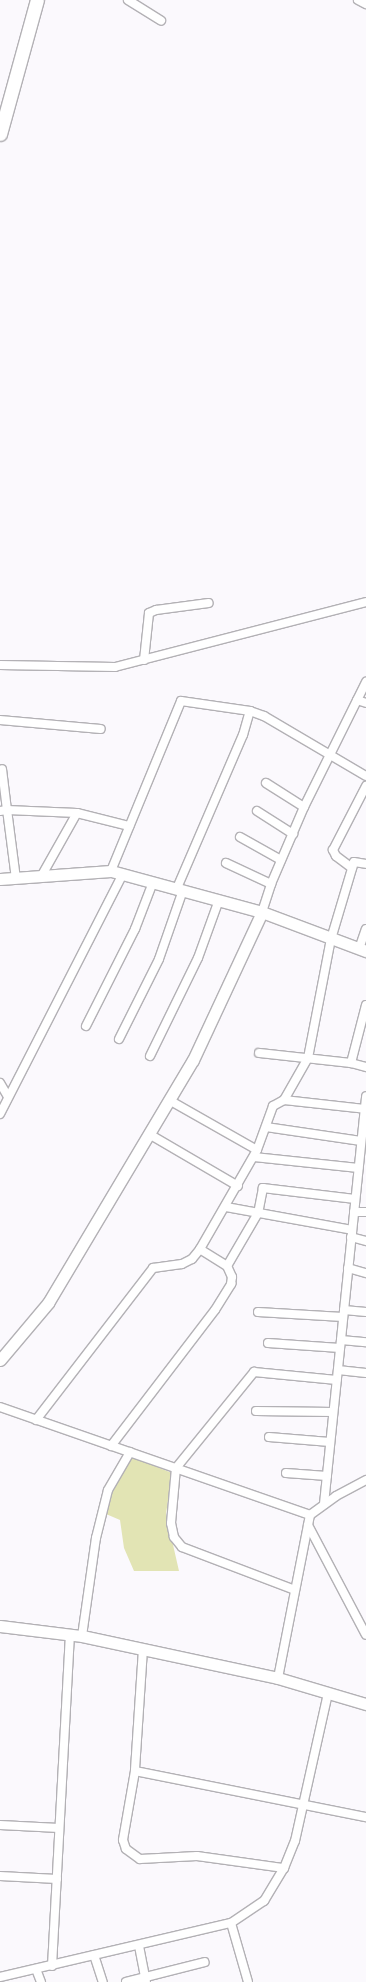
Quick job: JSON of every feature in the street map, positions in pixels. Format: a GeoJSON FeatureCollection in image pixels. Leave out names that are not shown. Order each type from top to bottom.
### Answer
{"type":"FeatureCollection","features":[{"type":"Feature","properties":{"kind":"main road"},"geometry":{"type":"LineString","coordinates":[[0,134],[37,0]]}},
{"type":"Feature","properties":{"kind":"street"},"geometry":{"type":"LineString","coordinates":[[128,0],[161,22]]}},
{"type":"Feature","properties":{"kind":"street"},"geometry":{"type":"LineString","coordinates":[[358,0],[366,4]]}},
{"type":"Feature","properties":{"kind":"street"},"geometry":{"type":"LineString","coordinates":[[0,665],[115,667],[366,602]]}},
{"type":"Feature","properties":{"kind":"street"},"geometry":{"type":"LineString","coordinates":[[144,660],[149,613],[156,610],[209,603]]}},
{"type":"Feature","properties":{"kind":"street"},"geometry":{"type":"LineString","coordinates":[[0,1360],[48,1302],[193,1060],[262,912],[271,884],[304,807],[366,682]]}},
{"type":"Feature","properties":{"kind":"street"},"geometry":{"type":"LineString","coordinates":[[111,871],[181,700],[250,711],[264,716],[329,756],[366,776]]}},
{"type":"Feature","properties":{"kind":"street"},"geometry":{"type":"LineString","coordinates":[[358,700],[366,704]]}},
{"type":"Feature","properties":{"kind":"street"},"geometry":{"type":"LineString","coordinates":[[119,1039],[159,959],[180,889],[243,735],[250,711]]}},
{"type":"Feature","properties":{"kind":"street"},"geometry":{"type":"LineString","coordinates":[[0,720],[101,729]]}},
{"type":"Feature","properties":{"kind":"street"},"geometry":{"type":"LineString","coordinates":[[2,769],[3,811],[16,879]]}},
{"type":"Feature","properties":{"kind":"street"},"geometry":{"type":"LineString","coordinates":[[266,783],[304,807]]}},
{"type":"Feature","properties":{"kind":"street"},"geometry":{"type":"LineString","coordinates":[[352,868],[336,856],[333,850],[366,786]]}},
{"type":"Feature","properties":{"kind":"street"},"geometry":{"type":"LineString","coordinates":[[3,811],[76,813],[129,826]]}},
{"type":"Feature","properties":{"kind":"street"},"geometry":{"type":"LineString","coordinates":[[256,811],[293,834]]}},
{"type":"Feature","properties":{"kind":"street"},"geometry":{"type":"LineString","coordinates":[[42,875],[76,813]]}},
{"type":"Feature","properties":{"kind":"street"},"geometry":{"type":"LineString","coordinates":[[240,837],[281,860]]}},
{"type":"Feature","properties":{"kind":"street"},"geometry":{"type":"LineString","coordinates":[[36,1420],[153,1268],[182,1264],[192,1259],[226,1208],[256,1153],[273,1106],[284,1100],[308,1058],[331,939],[352,868],[354,862],[366,864]]}},
{"type":"Feature","properties":{"kind":"street"},"geometry":{"type":"LineString","coordinates":[[226,864],[271,884]]}},
{"type":"Feature","properties":{"kind":"street"},"geometry":{"type":"LineString","coordinates":[[0,879],[111,871],[262,912],[363,950],[366,929]]}},
{"type":"Feature","properties":{"kind":"street"},"geometry":{"type":"LineString","coordinates":[[0,1114],[123,874]]}},
{"type":"Feature","properties":{"kind":"street"},"geometry":{"type":"LineString","coordinates":[[86,1026],[135,929],[153,882]]}},
{"type":"Feature","properties":{"kind":"street"},"geometry":{"type":"LineString","coordinates":[[150,1056],[198,958],[219,900]]}},
{"type":"Feature","properties":{"kind":"street"},"geometry":{"type":"LineString","coordinates":[[351,1063],[366,1004]]}},
{"type":"Feature","properties":{"kind":"street"},"geometry":{"type":"LineString","coordinates":[[259,1053],[351,1063],[366,1067]]}},
{"type":"Feature","properties":{"kind":"street"},"geometry":{"type":"LineString","coordinates":[[0,1083],[8,1097]]}},
{"type":"Feature","properties":{"kind":"street"},"geometry":{"type":"LineString","coordinates":[[324,1504],[358,1168],[363,1146],[366,1096]]}},
{"type":"Feature","properties":{"kind":"street"},"geometry":{"type":"LineString","coordinates":[[169,1100],[256,1153],[358,1168]]}},
{"type":"Feature","properties":{"kind":"street"},"geometry":{"type":"LineString","coordinates":[[284,1100],[365,1109]]}},
{"type":"Feature","properties":{"kind":"street"},"geometry":{"type":"LineString","coordinates":[[266,1127],[363,1146]]}},
{"type":"Feature","properties":{"kind":"street"},"geometry":{"type":"LineString","coordinates":[[149,1134],[238,1186]]}},
{"type":"Feature","properties":{"kind":"street"},"geometry":{"type":"LineString","coordinates":[[357,1182],[366,1183]]}},
{"type":"Feature","properties":{"kind":"street"},"geometry":{"type":"LineString","coordinates":[[227,1266],[258,1213],[263,1188],[355,1199]]}},
{"type":"Feature","properties":{"kind":"street"},"geometry":{"type":"LineString","coordinates":[[226,1208],[258,1213],[352,1234],[366,1241]]}},
{"type":"Feature","properties":{"kind":"street"},"geometry":{"type":"LineString","coordinates":[[354,1212],[366,1212]]}},
{"type":"Feature","properties":{"kind":"street"},"geometry":{"type":"LineString","coordinates":[[111,1446],[215,1310],[231,1284],[232,1277],[227,1266],[200,1249]]}},
{"type":"Feature","properties":{"kind":"street"},"geometry":{"type":"LineString","coordinates":[[348,1268],[366,1273]]}},
{"type":"Feature","properties":{"kind":"street"},"geometry":{"type":"LineString","coordinates":[[258,1312],[344,1314],[366,1312]]}},
{"type":"Feature","properties":{"kind":"street"},"geometry":{"type":"LineString","coordinates":[[341,1340],[366,1342]]}},
{"type":"Feature","properties":{"kind":"street"},"geometry":{"type":"LineString","coordinates":[[268,1343],[340,1348]]}},
{"type":"Feature","properties":{"kind":"street"},"geometry":{"type":"LineString","coordinates":[[338,1370],[366,1373]]}},
{"type":"Feature","properties":{"kind":"street"},"geometry":{"type":"LineString","coordinates":[[295,1590],[182,1547],[174,1537],[171,1523],[176,1468],[254,1372],[337,1380]]}},
{"type":"Feature","properties":{"kind":"street"},"geometry":{"type":"LineString","coordinates":[[0,1407],[310,1515]]}},
{"type":"Feature","properties":{"kind":"street"},"geometry":{"type":"LineString","coordinates":[[256,1411],[333,1412]]}},
{"type":"Feature","properties":{"kind":"street"},"geometry":{"type":"LineString","coordinates":[[269,1437],[330,1442]]}},
{"type":"Feature","properties":{"kind":"street"},"geometry":{"type":"LineString","coordinates":[[82,1636],[96,1538],[108,1490],[130,1452]]}},
{"type":"Feature","properties":{"kind":"street"},"geometry":{"type":"LineString","coordinates":[[286,1473],[327,1476]]}},
{"type":"Feature","properties":{"kind":"street"},"geometry":{"type":"LineString","coordinates":[[278,1678],[310,1515],[324,1504],[366,1480]]}},
{"type":"Feature","properties":{"kind":"street"},"geometry":{"type":"LineString","coordinates":[[308,1525],[366,1635]]}},
{"type":"Feature","properties":{"kind":"street"},"geometry":{"type":"LineString","coordinates":[[0,1626],[82,1636],[278,1678],[366,1704]]}},
{"type":"Feature","properties":{"kind":"street"},"geometry":{"type":"LineString","coordinates":[[52,1966],[70,1634]]}},
{"type":"Feature","properties":{"kind":"street"},"geometry":{"type":"LineString","coordinates":[[143,1649],[135,1771],[123,1840],[132,1855],[140,1859],[197,1856],[284,1868]]}},
{"type":"Feature","properties":{"kind":"street"},"geometry":{"type":"LineString","coordinates":[[0,1977],[139,1946],[231,1923],[264,1901],[284,1868],[295,1840],[328,1693]]}},
{"type":"Feature","properties":{"kind":"street"},"geometry":{"type":"LineString","coordinates":[[135,1771],[244,1791],[303,1806],[366,1817]]}},
{"type":"Feature","properties":{"kind":"street"},"geometry":{"type":"LineString","coordinates":[[0,1825],[60,1828]]}},
{"type":"Feature","properties":{"kind":"street"},"geometry":{"type":"LineString","coordinates":[[0,1876],[57,1879]]}},
{"type":"Feature","properties":{"kind":"street"},"geometry":{"type":"LineString","coordinates":[[231,1923],[248,1982]]}},
{"type":"Feature","properties":{"kind":"street"},"geometry":{"type":"LineString","coordinates":[[139,1946],[146,1980]]}},
{"type":"Feature","properties":{"kind":"street"},"geometry":{"type":"LineString","coordinates":[[94,1955],[103,1982]]}},
{"type":"Feature","properties":{"kind":"street"},"geometry":{"type":"LineString","coordinates":[[126,1982],[146,1980],[205,1962]]}},
{"type":"Feature","properties":{"kind":"street"},"geometry":{"type":"LineString","coordinates":[[36,1969],[41,1982]]}},
{"type":"Feature","properties":{"kind":"green space"},"geometry":{"type":"Polygon","coordinates":[[[132,1457],[172,1473],[166,1514],[179,1571],[134,1571],[124,1548],[120,1520],[106,1514],[112,1492],[132,1457]]]}}]}
